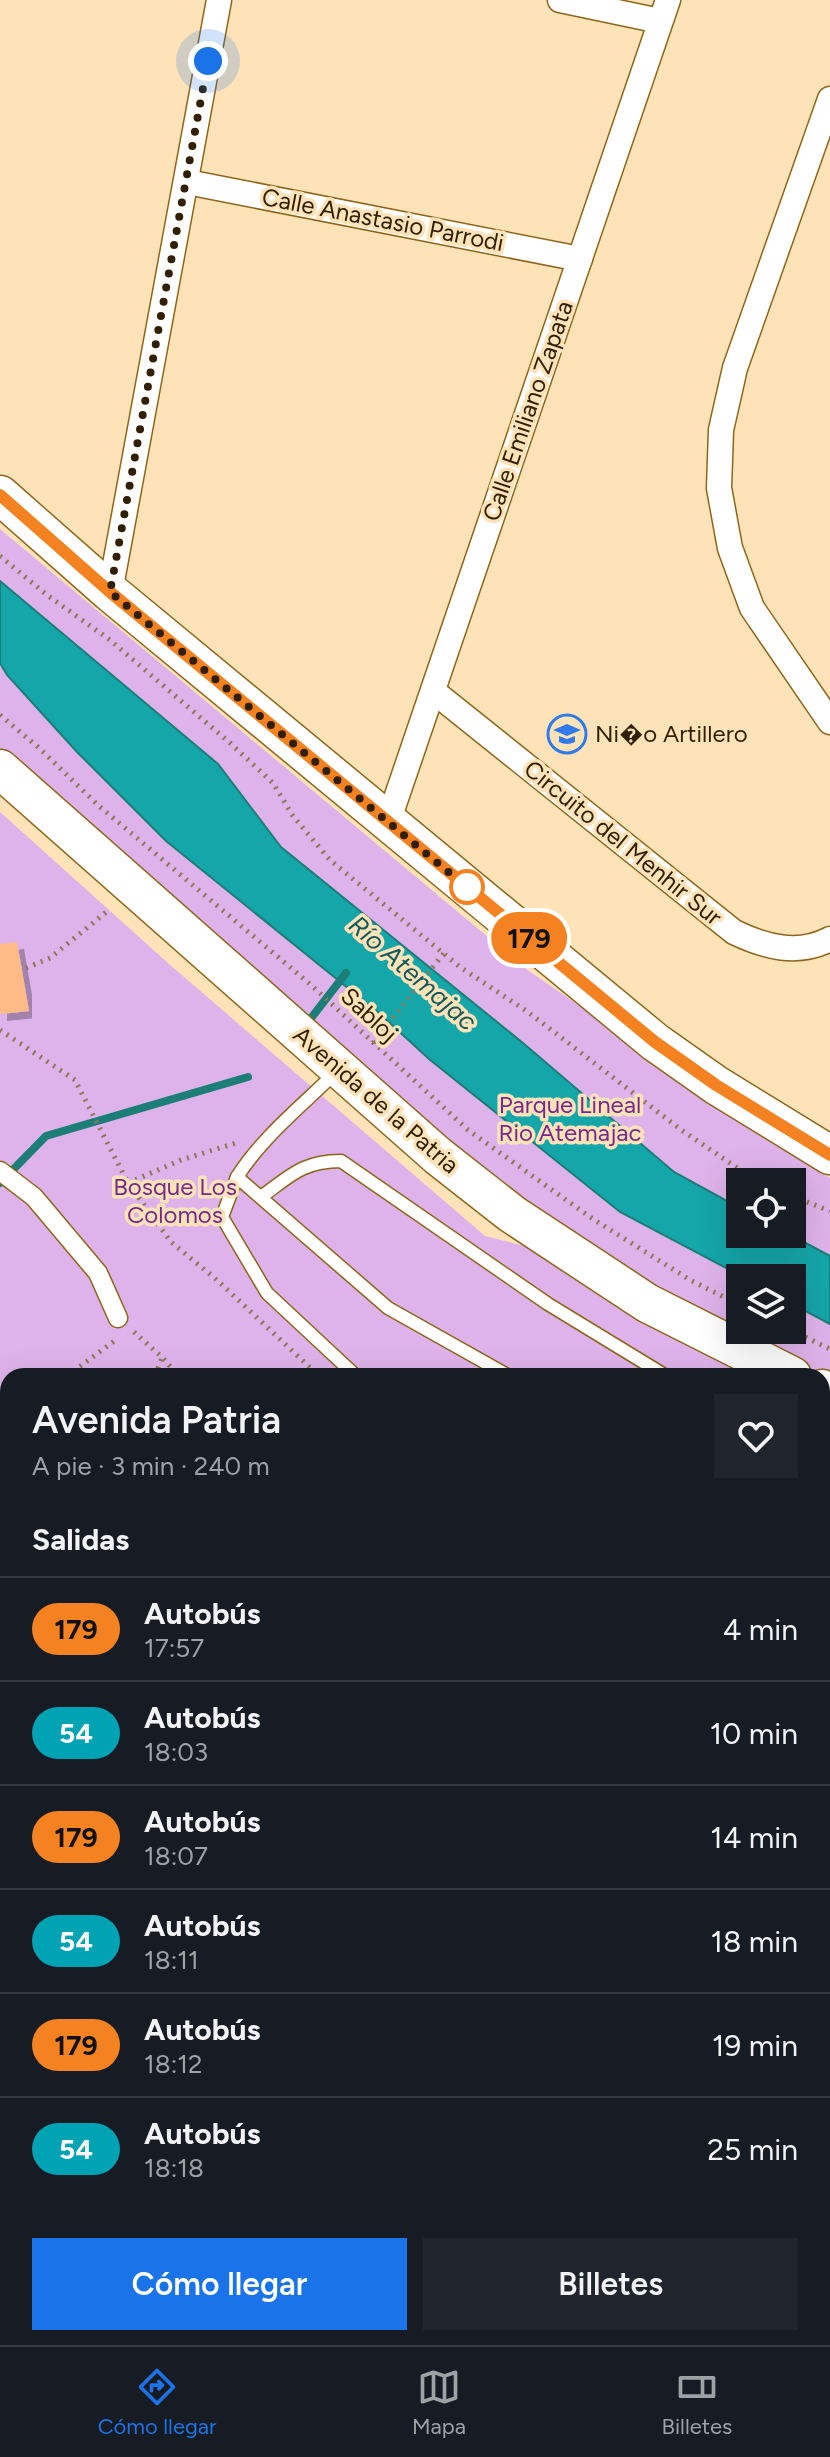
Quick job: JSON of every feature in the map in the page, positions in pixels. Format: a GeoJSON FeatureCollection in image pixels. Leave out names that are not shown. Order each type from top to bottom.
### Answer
{"type":"FeatureCollection","features":[{"type":"Feature","properties":{"kind":"main road"},"geometry":{"type":"LineString","coordinates":[[0,495],[110,592],[655,1042],[716,1085],[830,1155]]}},
{"type":"Feature","properties":{"kind":"main road","name":"Avenida de la Patria"},"geometry":{"type":"LineString","coordinates":[[0,769],[438,1156],[512,1214],[647,1303],[776,1368]]}},
{"type":"Feature","properties":{"kind":"street"},"geometry":{"type":"LineString","coordinates":[[110,592],[219,0]]}},
{"type":"Feature","properties":{"kind":"street"},"geometry":{"type":"LineString","coordinates":[[560,0],[664,11]]}},
{"type":"Feature","properties":{"kind":"street","name":"Calle Emiliano Zapata"},"geometry":{"type":"LineString","coordinates":[[388,822],[664,11]]}},
{"type":"Feature","properties":{"kind":"street"},"geometry":{"type":"LineString","coordinates":[[830,99],[735,368],[721,430],[719,488],[730,548],[752,608],[830,722]]}},
{"type":"Feature","properties":{"kind":"street","name":"Calle Anastasio Parrodi"},"geometry":{"type":"LineString","coordinates":[[187,182],[580,259]]}},
{"type":"Feature","properties":{"kind":"street","name":"Circuito del Menhir Sur"},"geometry":{"type":"LineString","coordinates":[[433,691],[734,932],[757,943],[780,948],[800,949],[830,939]]}},
{"type":"Feature","properties":{"kind":"street"},"geometry":{"type":"LineString","coordinates":[[0,1171],[34,1197],[98,1273],[125,1323]]}},
{"type":"Feature","properties":{"kind":"lane"},"geometry":{"type":"LineString","coordinates":[[339,1069],[245,1164],[222,1217],[267,1293],[347,1368]]}},
{"type":"Feature","properties":{"kind":"lane"},"geometry":{"type":"LineString","coordinates":[[261,1197],[292,1174],[318,1161],[341,1161],[548,1304],[653,1368]]}},
{"type":"Feature","properties":{"kind":"lane"},"geometry":{"type":"LineString","coordinates":[[237,1177],[388,1308],[495,1368]]}},
{"type":"Feature","properties":{"kind":"path"},"geometry":{"type":"LineString","coordinates":[[0,556],[47,595],[110,640],[230,743],[273,783],[293,816],[330,860],[460,967],[528,1012],[680,1129],[737,1168]]}},
{"type":"Feature","properties":{"kind":"path","name":"Sabloj"},"geometry":{"type":"LineString","coordinates":[[0,715],[99,806],[310,984],[481,1139],[590,1217],[690,1280],[726,1298]]}},
{"type":"Feature","properties":{"kind":"path"},"geometry":{"type":"LineString","coordinates":[[26,968],[50,958],[99,919],[133,886]]}},
{"type":"Feature","properties":{"kind":"path"},"geometry":{"type":"LineString","coordinates":[[373,1043],[444,953]]}},
{"type":"Feature","properties":{"kind":"path"},"geometry":{"type":"LineString","coordinates":[[0,1030],[75,1080],[128,1183],[171,1242],[217,1280],[310,1368]]}},
{"type":"Feature","properties":{"kind":"path"},"geometry":{"type":"LineString","coordinates":[[128,1183],[181,1160],[276,1130]]}},
{"type":"Feature","properties":{"kind":"path"},"geometry":{"type":"LineString","coordinates":[[806,1202],[830,1211]]}},
{"type":"Feature","properties":{"kind":"path"},"geometry":{"type":"LineString","coordinates":[[76,1368],[125,1323],[171,1368]]}},
{"type":"Feature","properties":{"kind":"path"},"geometry":{"type":"LineString","coordinates":[[806,1337],[830,1349]]}},
{"type":"Feature","properties":{"kind":"path"},"geometry":{"type":"LineString","coordinates":[[159,1368],[163,1358]]}},
{"type":"Feature","properties":{"kind":"green space","name":"Parque Lineal Rio Atemajac"},"geometry":{"type":"Polygon","coordinates":[[[0,529],[526,969],[830,1178],[830,1368],[807,1368],[758,1344],[806,1344],[806,1264],[726,1264],[726,1329],[663,1298],[507,1195],[0,754],[0,529]]]}},
{"type":"Feature","properties":{"kind":"green space","name":"Bosque Los Colomos"},"geometry":{"type":"Polygon","coordinates":[[[0,812],[169,964],[485,1236],[529,1247],[640,1316],[733,1368],[0,1368],[0,812]]]}},
{"type":"Feature","properties":{"kind":"water","name":"Río Atemajac"},"geometry":{"type":"Polygon","coordinates":[[[0,581],[218,764],[281,847],[523,1043],[674,1172],[726,1200],[726,1248],[806,1248],[806,1243],[830,1256],[830,1324],[806,1311],[806,1264],[726,1264],[726,1268],[620,1212],[166,841],[77,752],[7,675],[0,663],[0,581]]]}},
{"type":"Feature","properties":{"kind":"building"},"geometry":{"type":"Polygon","coordinates":[[[17,942],[29,1011],[0,1014],[0,944],[17,942]]]}},
{"type":"Feature","properties":{"kind":"waterway"},"geometry":{"type":"LineString","coordinates":[[312,1017],[346,973]]}},
{"type":"Feature","properties":{"kind":"waterway"},"geometry":{"type":"LineString","coordinates":[[0,1183],[46,1136],[248,1077]]}},
{"type":"Feature","properties":{"kind":"bus line","name":"179"},"geometry":{"type":"LineString","coordinates":[[0,495],[110,592],[655,1042],[716,1085],[830,1155]]}},
{"type":"Feature","properties":{"kind":"place","name":"Ni�o Artillero"},"geometry":{"type":"Point","coordinates":[567,734]}},
{"type":"Feature","properties":{"kind":"route"},"geometry":{"type":"LineString","coordinates":[[208,61],[110,592],[469,889],[467,887]]}}]}
